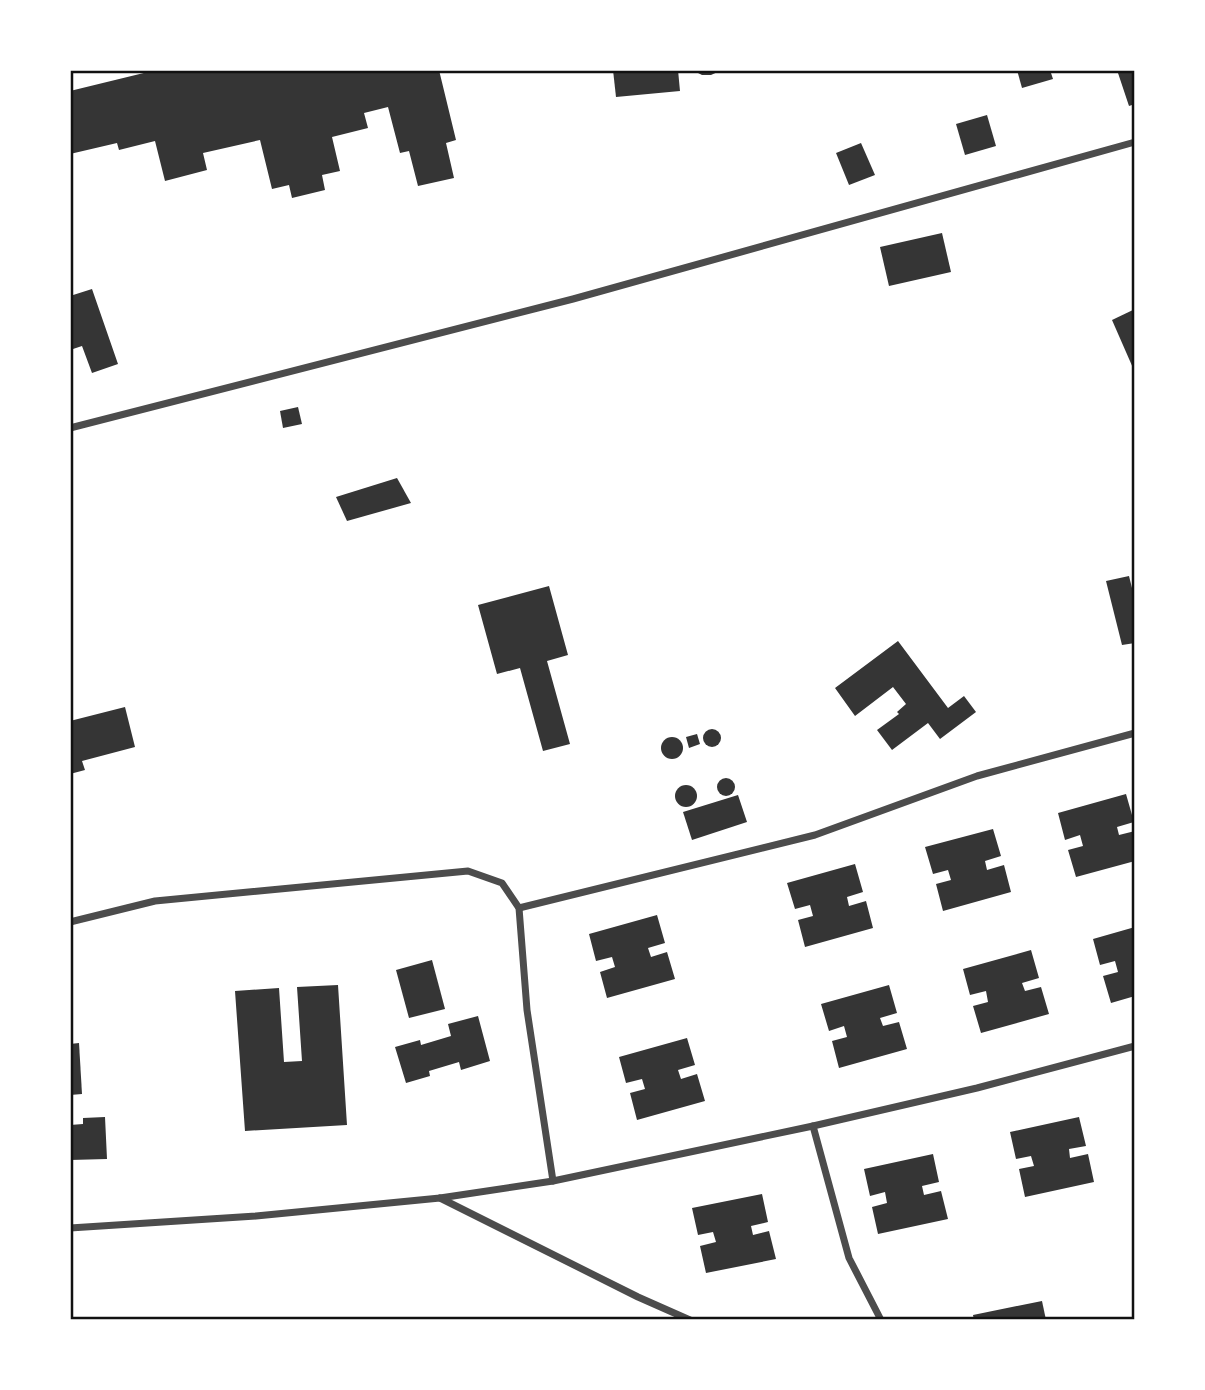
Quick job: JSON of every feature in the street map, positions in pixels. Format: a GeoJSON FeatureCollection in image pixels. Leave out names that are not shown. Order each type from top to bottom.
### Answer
{"type":"FeatureCollection","features":[{"type":"Feature","properties":{"kind":"street"},"geometry":{"type":"LineString","coordinates":[[70,428],[573,299],[1135,142]]}},
{"type":"Feature","properties":{"kind":"street"},"geometry":{"type":"LineString","coordinates":[[519,908],[815,835],[977,776],[1135,733]]}},
{"type":"Feature","properties":{"kind":"street"},"geometry":{"type":"LineString","coordinates":[[70,922],[155,901],[468,871],[502,883],[519,908],[527,1010],[554,1181]]}},
{"type":"Feature","properties":{"kind":"street"},"geometry":{"type":"LineString","coordinates":[[70,1228],[256,1216],[440,1198],[554,1181],[977,1088],[1135,1046]]}},
{"type":"Feature","properties":{"kind":"street"},"geometry":{"type":"LineString","coordinates":[[813,1126],[849,1258],[881,1320]]}},
{"type":"Feature","properties":{"kind":"street"},"geometry":{"type":"LineString","coordinates":[[440,1198],[638,1297],[690,1320]]}},
{"type":"Feature","properties":{"kind":"building"},"geometry":{"type":"Polygon","coordinates":[[[156,70],[439,70],[456,140],[446,143],[454,178],[418,186],[409,151],[400,153],[388,107],[364,113],[368,128],[332,137],[340,171],[322,175],[325,190],[292,198],[289,185],[272,189],[260,140],[203,153],[207,170],[165,181],[155,141],[119,150],[117,143],[70,154],[70,91],[156,70]]]}},
{"type":"Feature","properties":{"kind":"building"},"geometry":{"type":"Polygon","coordinates":[[[613,70],[678,70],[680,91],[616,97],[613,70]]]}},
{"type":"Feature","properties":{"kind":"building"},"geometry":{"type":"Polygon","coordinates":[[[692,70],[722,70],[711,75],[702,75],[692,70]]]}},
{"type":"Feature","properties":{"kind":"building"},"geometry":{"type":"Polygon","coordinates":[[[1017,70],[1050,70],[1053,79],[1022,88],[1017,70]]]}},
{"type":"Feature","properties":{"kind":"building"},"geometry":{"type":"Polygon","coordinates":[[[1117,70],[1135,70],[1135,104],[1129,106],[1117,70]]]}},
{"type":"Feature","properties":{"kind":"building"},"geometry":{"type":"Polygon","coordinates":[[[987,115],[996,146],[965,155],[956,124],[987,115]]]}},
{"type":"Feature","properties":{"kind":"building"},"geometry":{"type":"Polygon","coordinates":[[[861,143],[875,175],[849,185],[836,153],[861,143]]]}},
{"type":"Feature","properties":{"kind":"building"},"geometry":{"type":"Polygon","coordinates":[[[942,233],[951,272],[889,286],[880,247],[942,233]]]}},
{"type":"Feature","properties":{"kind":"building"},"geometry":{"type":"Polygon","coordinates":[[[92,289],[118,364],[92,373],[82,346],[70,350],[70,296],[92,289]]]}},
{"type":"Feature","properties":{"kind":"building"},"geometry":{"type":"Polygon","coordinates":[[[1135,309],[1135,367],[1133,368],[1112,320],[1135,309]]]}},
{"type":"Feature","properties":{"kind":"building"},"geometry":{"type":"Polygon","coordinates":[[[298,407],[302,424],[283,428],[280,411],[298,407]]]}},
{"type":"Feature","properties":{"kind":"building"},"geometry":{"type":"Polygon","coordinates":[[[397,478],[411,503],[347,521],[336,497],[397,478]]]}},
{"type":"Feature","properties":{"kind":"building"},"geometry":{"type":"Polygon","coordinates":[[[1129,576],[1135,600],[1135,643],[1122,645],[1106,581],[1129,576]]]}},
{"type":"Feature","properties":{"kind":"building"},"geometry":{"type":"Polygon","coordinates":[[[549,586],[568,655],[547,661],[570,744],[543,751],[520,668],[497,674],[478,605],[549,586]]]}},
{"type":"Feature","properties":{"kind":"building"},"geometry":{"type":"Polygon","coordinates":[[[898,641],[948,708],[964,696],[976,712],[940,739],[928,723],[892,750],[877,730],[899,714],[897,712],[906,704],[893,687],[855,716],[835,688],[898,641]]]}},
{"type":"Feature","properties":{"kind":"building"},"geometry":{"type":"Polygon","coordinates":[[[125,707],[135,747],[82,761],[85,770],[70,774],[70,721],[125,707]]]}},
{"type":"Feature","properties":{"kind":"building"},"geometry":{"type":"Polygon","coordinates":[[[712,729],[718,732],[721,738],[718,744],[712,747],[706,744],[703,738],[706,732],[712,729]]]}},
{"type":"Feature","properties":{"kind":"building"},"geometry":{"type":"Polygon","coordinates":[[[697,734],[700,744],[689,748],[686,737],[697,734]]]}},
{"type":"Feature","properties":{"kind":"building"},"geometry":{"type":"Polygon","coordinates":[[[672,737],[680,740],[683,748],[680,756],[672,759],[664,756],[661,748],[664,740],[672,737]]]}},
{"type":"Feature","properties":{"kind":"building"},"geometry":{"type":"Polygon","coordinates":[[[726,778],[732,781],[735,787],[732,793],[726,796],[720,793],[717,787],[720,781],[726,778]]]}},
{"type":"Feature","properties":{"kind":"building"},"geometry":{"type":"Polygon","coordinates":[[[686,785],[694,788],[697,796],[694,804],[686,807],[678,804],[675,796],[678,788],[686,785]]]}},
{"type":"Feature","properties":{"kind":"building"},"geometry":{"type":"Polygon","coordinates":[[[1126,794],[1134,822],[1117,827],[1119,835],[1135,831],[1135,861],[1076,877],[1068,850],[1083,846],[1080,835],[1065,840],[1058,813],[1126,794]]]}},
{"type":"Feature","properties":{"kind":"building"},"geometry":{"type":"Polygon","coordinates":[[[738,795],[747,822],[692,840],[683,812],[738,795]]]}},
{"type":"Feature","properties":{"kind":"building"},"geometry":{"type":"Polygon","coordinates":[[[993,829],[1001,856],[985,861],[987,870],[1004,865],[1011,892],[943,911],[936,884],[951,880],[948,870],[933,874],[925,847],[993,829]]]}},
{"type":"Feature","properties":{"kind":"building"},"geometry":{"type":"Polygon","coordinates":[[[855,864],[863,892],[847,897],[849,906],[866,901],[873,928],[805,947],[798,920],[813,916],[810,905],[795,909],[787,883],[855,864]]]}},
{"type":"Feature","properties":{"kind":"building"},"geometry":{"type":"Polygon","coordinates":[[[657,915],[665,943],[648,948],[651,957],[667,952],[675,979],[607,998],[600,972],[615,967],[612,957],[596,961],[589,934],[657,915]]]}},
{"type":"Feature","properties":{"kind":"building"},"geometry":{"type":"Polygon","coordinates":[[[1135,927],[1135,996],[1111,1003],[1103,976],[1118,972],[1115,961],[1100,965],[1093,939],[1135,927]]]}},
{"type":"Feature","properties":{"kind":"building"},"geometry":{"type":"Polygon","coordinates":[[[1031,950],[1039,978],[1022,983],[1025,991],[1041,987],[1049,1014],[981,1033],[973,1006],[988,1002],[986,991],[970,995],[963,969],[1031,950]]]}},
{"type":"Feature","properties":{"kind":"building"},"geometry":{"type":"Polygon","coordinates":[[[432,960],[445,1009],[409,1018],[396,970],[432,960]]]}},
{"type":"Feature","properties":{"kind":"building"},"geometry":{"type":"Polygon","coordinates":[[[338,985],[347,1125],[245,1131],[235,991],[279,988],[284,1062],[302,1061],[297,987],[338,985]]]}},
{"type":"Feature","properties":{"kind":"building"},"geometry":{"type":"Polygon","coordinates":[[[889,985],[897,1013],[880,1018],[883,1026],[899,1022],[907,1049],[839,1068],[832,1041],[847,1037],[844,1026],[829,1031],[821,1004],[889,985]]]}},
{"type":"Feature","properties":{"kind":"building"},"geometry":{"type":"Polygon","coordinates":[[[478,1016],[490,1061],[461,1070],[459,1062],[429,1071],[430,1076],[406,1083],[395,1047],[420,1040],[421,1045],[451,1036],[448,1024],[478,1016]]]}},
{"type":"Feature","properties":{"kind":"building"},"geometry":{"type":"Polygon","coordinates":[[[687,1038],[695,1065],[678,1070],[681,1079],[697,1074],[705,1101],[637,1120],[630,1093],[645,1089],[642,1079],[626,1083],[619,1057],[687,1038]]]}},
{"type":"Feature","properties":{"kind":"building"},"geometry":{"type":"Polygon","coordinates":[[[79,1043],[82,1094],[70,1095],[70,1044],[79,1043]]]}},
{"type":"Feature","properties":{"kind":"building"},"geometry":{"type":"Polygon","coordinates":[[[105,1117],[107,1159],[70,1160],[70,1125],[83,1124],[83,1118],[105,1117]]]}},
{"type":"Feature","properties":{"kind":"building"},"geometry":{"type":"Polygon","coordinates":[[[1079,1117],[1086,1146],[1069,1149],[1070,1158],[1088,1154],[1094,1182],[1025,1197],[1019,1169],[1034,1166],[1031,1156],[1016,1159],[1010,1132],[1079,1117]]]}},
{"type":"Feature","properties":{"kind":"building"},"geometry":{"type":"Polygon","coordinates":[[[933,1154],[939,1182],[922,1186],[924,1195],[941,1191],[948,1219],[878,1234],[872,1207],[887,1203],[885,1192],[870,1196],[864,1169],[933,1154]]]}},
{"type":"Feature","properties":{"kind":"building"},"geometry":{"type":"Polygon","coordinates":[[[762,1194],[768,1222],[751,1226],[753,1235],[769,1231],[776,1259],[706,1273],[700,1246],[716,1242],[713,1232],[698,1235],[692,1208],[762,1194]]]}},
{"type":"Feature","properties":{"kind":"building"},"geometry":{"type":"Polygon","coordinates":[[[1042,1301],[1046,1320],[974,1320],[973,1315],[1042,1301]]]}}]}
